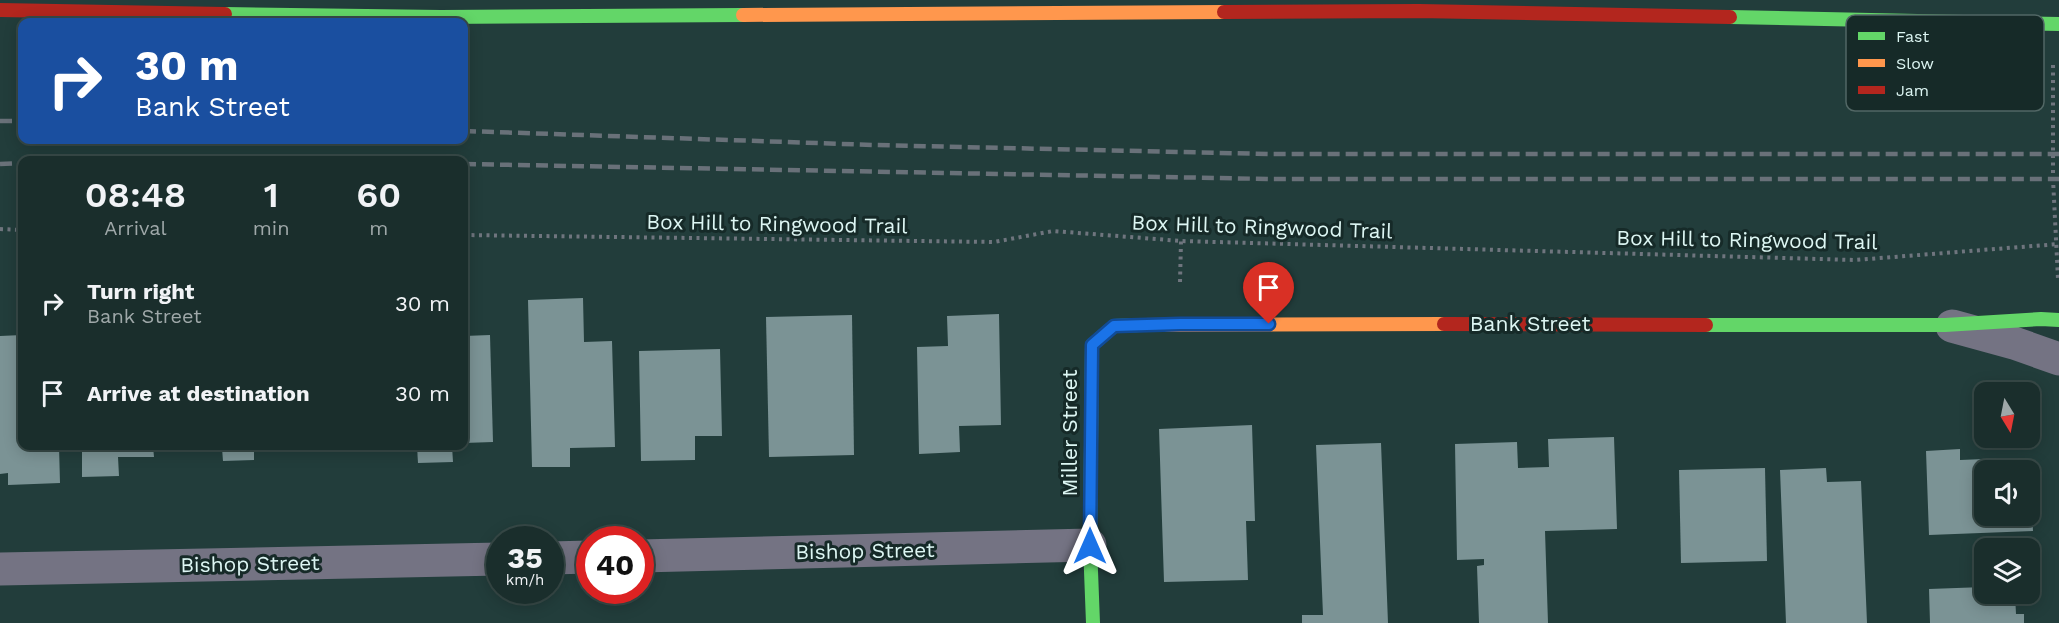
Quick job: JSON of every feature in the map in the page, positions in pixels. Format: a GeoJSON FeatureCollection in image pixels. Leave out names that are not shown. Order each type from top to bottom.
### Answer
{"type":"FeatureCollection","features":[{"type":"Feature","properties":{"kind":"street"},"geometry":{"type":"LineString","coordinates":[[0,10],[1420,5],[1846,18]]}},
{"type":"Feature","properties":{"kind":"street","name":"Bank Street"},"geometry":{"type":"LineString","coordinates":[[1114,326],[1180,324],[1945,325],[2059,320]]}},
{"type":"Feature","properties":{"kind":"street","name":"Bank Street"},"geometry":{"type":"LineString","coordinates":[[1945,325],[2014,343],[2059,359]]}},
{"type":"Feature","properties":{"kind":"street","name":"Miller Street"},"geometry":{"type":"LineString","coordinates":[[1093,623],[1090,546],[1092,345],[1114,326]]}},
{"type":"Feature","properties":{"kind":"street","name":"Bishop Street"},"geometry":{"type":"LineString","coordinates":[[654,556],[1090,546]]}},
{"type":"Feature","properties":{"kind":"street","name":"Bishop Street"},"geometry":{"type":"LineString","coordinates":[[0,569],[486,559]]}},
{"type":"Feature","properties":{"kind":"path"},"geometry":{"type":"LineString","coordinates":[[2056,24],[2053,179],[2058,244]]}},
{"type":"Feature","properties":{"kind":"path"},"geometry":{"type":"LineString","coordinates":[[0,229],[18,230]]}},
{"type":"Feature","properties":{"kind":"path","name":"Box Hill to Ringwood Trail"},"geometry":{"type":"LineString","coordinates":[[468,235],[994,242],[1053,231],[1181,241],[1855,260],[2058,244]]}},
{"type":"Feature","properties":{"kind":"building"},"geometry":{"type":"Polygon","coordinates":[[[583,298],[584,342],[612,341],[615,447],[570,448],[570,467],[532,467],[528,300],[583,298]]]}},
{"type":"Feature","properties":{"kind":"building"},"geometry":{"type":"Polygon","coordinates":[[[999,314],[1001,425],[959,426],[960,452],[919,454],[917,347],[948,346],[947,316],[999,314]]]}},
{"type":"Feature","properties":{"kind":"building"},"geometry":{"type":"Polygon","coordinates":[[[852,315],[854,455],[769,457],[766,317],[852,315]]]}},
{"type":"Feature","properties":{"kind":"building"},"geometry":{"type":"Polygon","coordinates":[[[18,335],[18,450],[59,450],[60,483],[8,485],[8,473],[0,474],[0,336],[18,335]]]}},
{"type":"Feature","properties":{"kind":"building"},"geometry":{"type":"Polygon","coordinates":[[[490,335],[493,442],[468,443],[468,336],[490,335]]]}},
{"type":"Feature","properties":{"kind":"building"},"geometry":{"type":"Polygon","coordinates":[[[720,349],[722,436],[695,436],[695,460],[641,461],[639,351],[720,349]]]}},
{"type":"Feature","properties":{"kind":"building"},"geometry":{"type":"Polygon","coordinates":[[[1252,425],[1255,521],[1246,521],[1248,580],[1164,582],[1159,429],[1252,425]]]}},
{"type":"Feature","properties":{"kind":"building"},"geometry":{"type":"Polygon","coordinates":[[[1614,437],[1617,529],[1545,531],[1548,623],[1479,623],[1477,566],[1484,565],[1484,559],[1457,560],[1455,444],[1517,442],[1518,468],[1549,467],[1548,439],[1614,437]]]}},
{"type":"Feature","properties":{"kind":"building"},"geometry":{"type":"Polygon","coordinates":[[[1381,443],[1388,623],[1302,623],[1302,615],[1323,615],[1316,445],[1381,443]]]}},
{"type":"Feature","properties":{"kind":"building"},"geometry":{"type":"Polygon","coordinates":[[[1960,449],[1960,460],[2009,458],[2009,460],[1974,460],[1974,526],[2033,526],[2033,531],[1929,535],[1926,451],[1960,449]]]}},
{"type":"Feature","properties":{"kind":"building"},"geometry":{"type":"Polygon","coordinates":[[[82,450],[153,450],[154,457],[118,457],[119,476],[82,477],[82,450]]]}},
{"type":"Feature","properties":{"kind":"building"},"geometry":{"type":"Polygon","coordinates":[[[222,450],[254,450],[254,460],[223,461],[222,450]]]}},
{"type":"Feature","properties":{"kind":"building"},"geometry":{"type":"Polygon","coordinates":[[[417,450],[452,450],[453,462],[418,463],[417,450]]]}},
{"type":"Feature","properties":{"kind":"building"},"geometry":{"type":"Polygon","coordinates":[[[1765,468],[1767,561],[1681,563],[1679,470],[1765,468]]]}},
{"type":"Feature","properties":{"kind":"building"},"geometry":{"type":"Polygon","coordinates":[[[1826,468],[1827,482],[1861,481],[1867,623],[1786,623],[1780,470],[1826,468]]]}},
{"type":"Feature","properties":{"kind":"building"},"geometry":{"type":"Polygon","coordinates":[[[1974,587],[1974,604],[2016,604],[2016,614],[2024,614],[2024,623],[1930,623],[1929,589],[1974,587]]]}},
{"type":"Feature","properties":{"kind":"railway"},"geometry":{"type":"LineString","coordinates":[[0,121],[18,121]]}},
{"type":"Feature","properties":{"kind":"railway"},"geometry":{"type":"LineString","coordinates":[[468,131],[874,145],[1269,154],[2059,154]]}},
{"type":"Feature","properties":{"kind":"railway"},"geometry":{"type":"LineString","coordinates":[[0,164],[18,163]]}},
{"type":"Feature","properties":{"kind":"railway"},"geometry":{"type":"LineString","coordinates":[[468,164],[1270,179],[2059,179]]}},
{"type":"Feature","properties":{"kind":"traffic: fast"},"geometry":{"type":"LineString","coordinates":[[225,14],[441,17],[743,15]]}},
{"type":"Feature","properties":{"kind":"traffic: fast"},"geometry":{"type":"LineString","coordinates":[[1730,17],[1846,19]]}},
{"type":"Feature","properties":{"kind":"traffic: fast"},"geometry":{"type":"LineString","coordinates":[[2044,24],[2059,24]]}},
{"type":"Feature","properties":{"kind":"traffic: fast"},"geometry":{"type":"LineString","coordinates":[[1706,325],[1945,325],[2059,320]]}},
{"type":"Feature","properties":{"kind":"traffic: fast"},"geometry":{"type":"LineString","coordinates":[[1093,623],[1090,545],[1092,345],[1114,326],[1140,325]]}},
{"type":"Feature","properties":{"kind":"traffic: slow"},"geometry":{"type":"LineString","coordinates":[[743,15],[1224,12]]}},
{"type":"Feature","properties":{"kind":"traffic: slow"},"geometry":{"type":"LineString","coordinates":[[1140,325],[1444,324]]}},
{"type":"Feature","properties":{"kind":"traffic: jam"},"geometry":{"type":"LineString","coordinates":[[0,10],[225,14]]}},
{"type":"Feature","properties":{"kind":"traffic: jam"},"geometry":{"type":"LineString","coordinates":[[1224,12],[1419,11],[1730,17]]}},
{"type":"Feature","properties":{"kind":"traffic: jam"},"geometry":{"type":"LineString","coordinates":[[1444,324],[1706,325]]}},
{"type":"Feature","properties":{"kind":"route"},"geometry":{"type":"LineString","coordinates":[[1090,546],[1092,345],[1114,326],[1269,324]]}}]}
